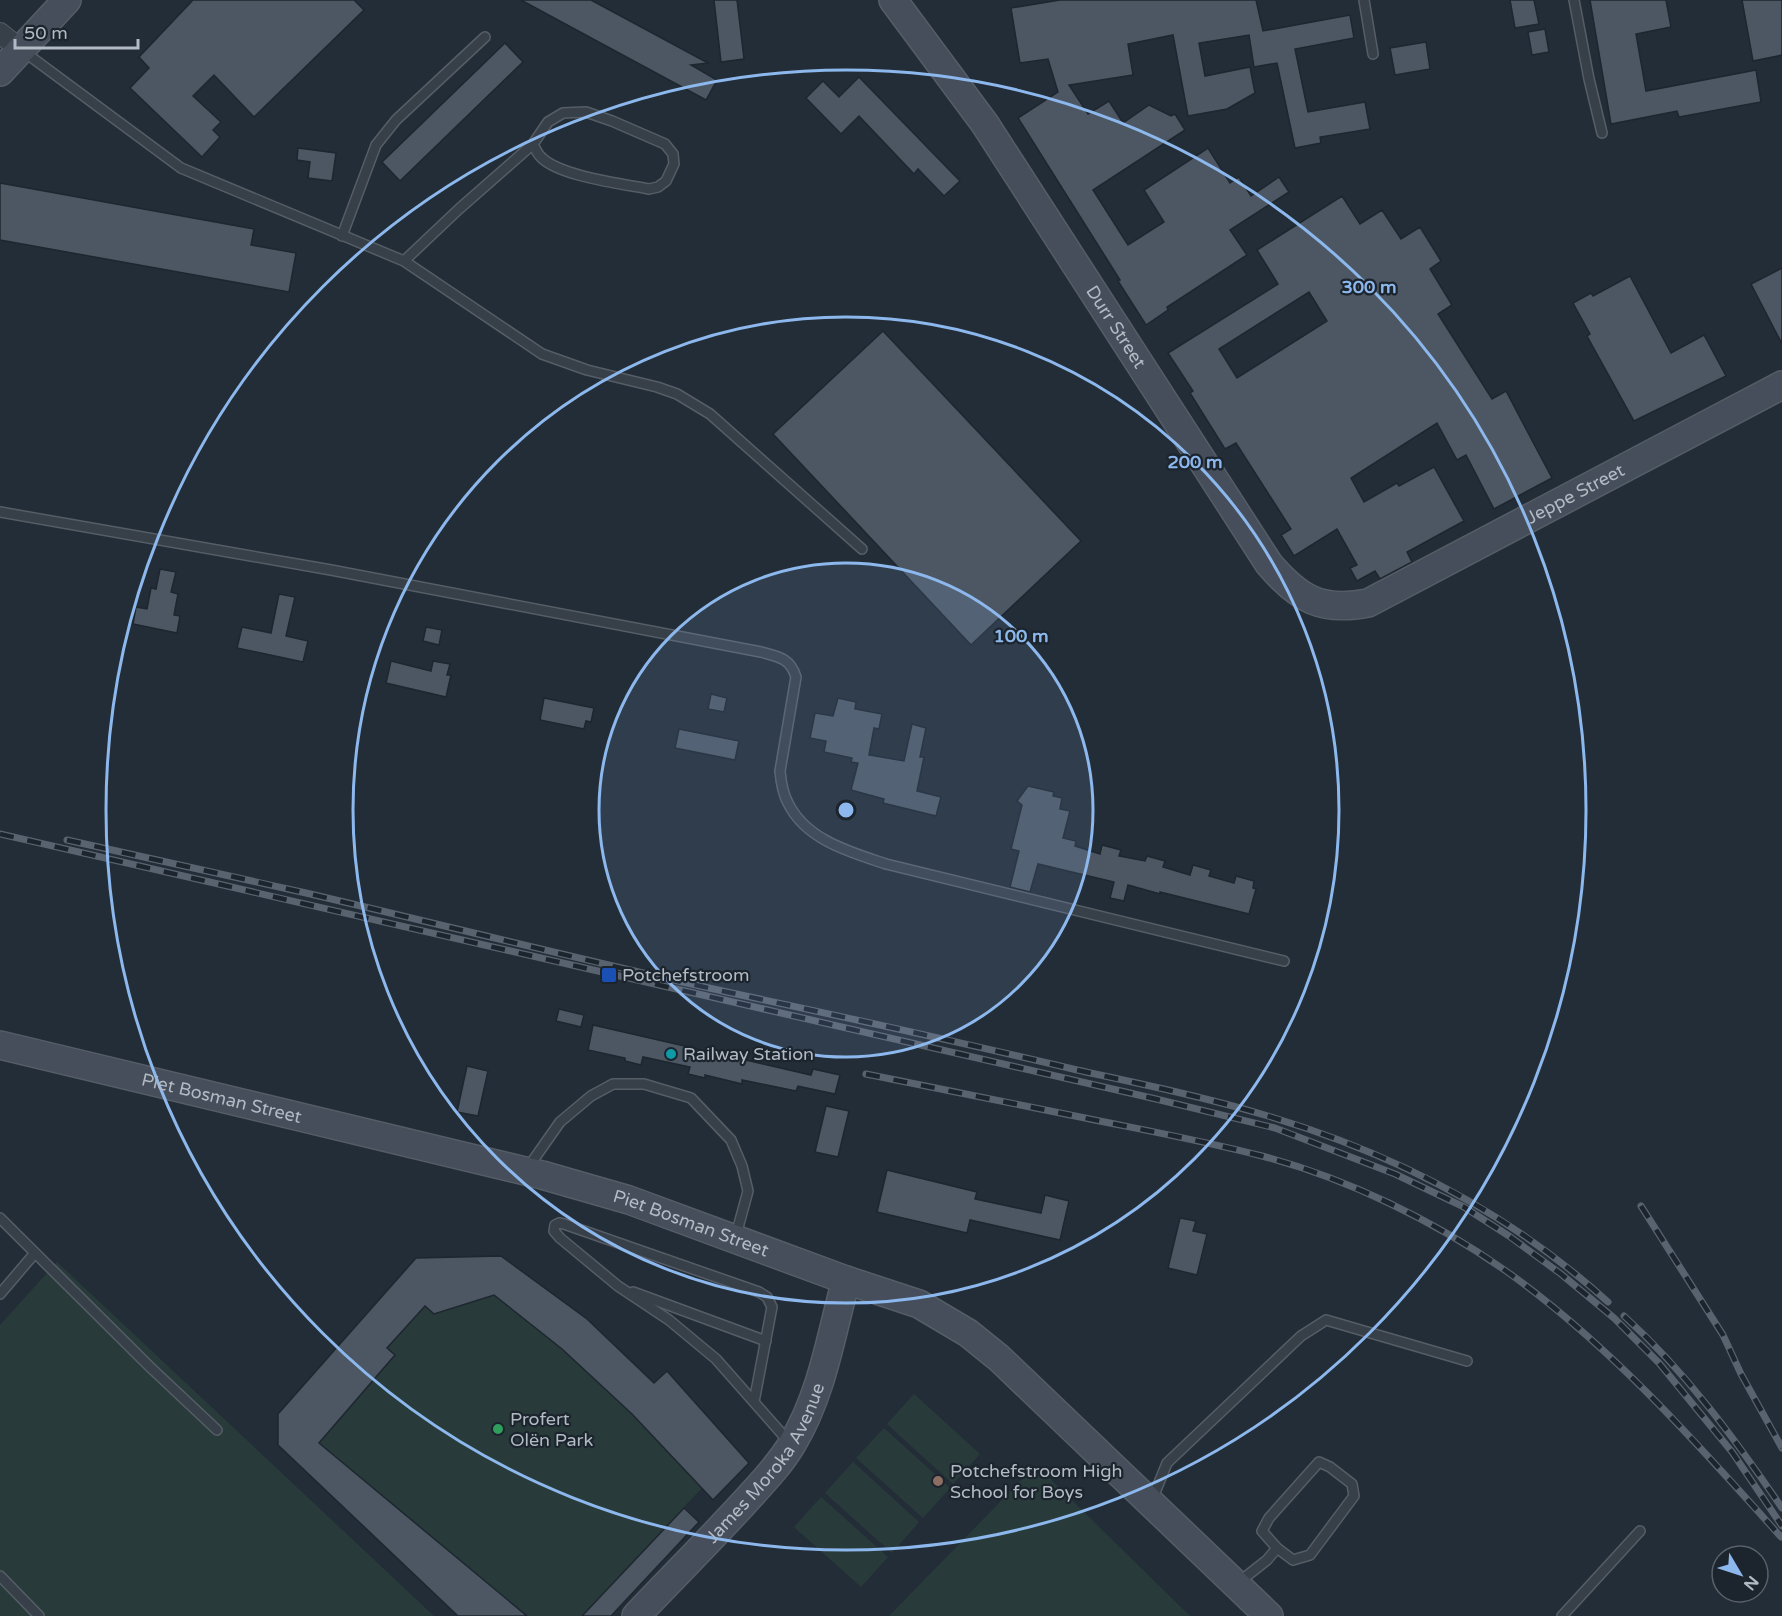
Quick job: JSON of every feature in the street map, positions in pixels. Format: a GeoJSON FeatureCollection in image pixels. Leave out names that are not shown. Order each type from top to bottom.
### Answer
{"type":"FeatureCollection","features":[{"type":"Feature","properties":{"kind":"street"},"geometry":{"type":"LineString","coordinates":[[0,72],[67,0]]}},
{"type":"Feature","properties":{"kind":"street","name":"Durr Street"},"geometry":{"type":"LineString","coordinates":[[893,0],[985,124],[1269,564],[1287,585],[1307,598],[1327,606],[1350,607],[1368,603]]}},
{"type":"Feature","properties":{"kind":"street"},"geometry":{"type":"LineString","coordinates":[[0,33],[21,50]]}},
{"type":"Feature","properties":{"kind":"street","name":"Jeppe Street"},"geometry":{"type":"LineString","coordinates":[[1368,603],[1782,385]]}},
{"type":"Feature","properties":{"kind":"street","name":"Piet Bosman Street"},"geometry":{"type":"LineString","coordinates":[[0,1045],[526,1171],[629,1200],[846,1280],[919,1304],[968,1333],[999,1359],[1269,1616]]}},
{"type":"Feature","properties":{"kind":"street","name":"James Moroka Avenue"},"geometry":{"type":"LineString","coordinates":[[636,1616],[732,1515],[792,1444],[806,1417],[822,1373],[846,1280]]}},
{"type":"Feature","properties":{"kind":"lane"},"geometry":{"type":"LineString","coordinates":[[1364,0],[1373,54]]}},
{"type":"Feature","properties":{"kind":"lane"},"geometry":{"type":"LineString","coordinates":[[1574,0],[1602,133]]}},
{"type":"Feature","properties":{"kind":"lane"},"geometry":{"type":"LineString","coordinates":[[342,236],[376,146],[396,120],[485,37]]}},
{"type":"Feature","properties":{"kind":"lane"},"geometry":{"type":"LineString","coordinates":[[21,50],[181,168],[404,261],[542,354],[587,370],[677,394],[710,414],[862,549]]}},
{"type":"Feature","properties":{"kind":"lane"},"geometry":{"type":"LineString","coordinates":[[404,261],[459,208],[533,144],[548,122],[563,113],[586,112],[665,144],[673,154],[674,164],[666,181],[658,187],[649,189],[584,176],[563,169],[541,158],[533,144]]}},
{"type":"Feature","properties":{"kind":"lane"},"geometry":{"type":"LineString","coordinates":[[0,512],[331,570],[761,651],[782,658],[792,666],[796,677],[780,771],[782,786],[788,804],[804,824],[819,837],[886,864],[1284,961]]}},
{"type":"Feature","properties":{"kind":"lane"},"geometry":{"type":"LineString","coordinates":[[526,1171],[560,1122],[591,1096],[613,1084],[644,1084],[691,1098],[731,1140],[742,1166],[748,1191],[735,1238]]}},
{"type":"Feature","properties":{"kind":"lane"},"geometry":{"type":"LineString","coordinates":[[0,1218],[217,1430]]}},
{"type":"Feature","properties":{"kind":"lane"},"geometry":{"type":"LineString","coordinates":[[754,1402],[772,1307],[767,1297],[759,1292],[564,1224],[559,1223],[553,1227],[561,1238],[618,1286],[669,1320],[716,1359],[754,1402],[792,1444]]}},
{"type":"Feature","properties":{"kind":"lane"},"geometry":{"type":"LineString","coordinates":[[0,1294],[35,1253]]}},
{"type":"Feature","properties":{"kind":"lane"},"geometry":{"type":"LineString","coordinates":[[618,1286],[766,1341]]}},
{"type":"Feature","properties":{"kind":"lane"},"geometry":{"type":"LineString","coordinates":[[1151,1502],[1167,1462],[1301,1336],[1326,1320],[1467,1361]]}},
{"type":"Feature","properties":{"kind":"lane"},"geometry":{"type":"LineString","coordinates":[[1318,1462],[1330,1467],[1352,1484],[1354,1496],[1310,1556],[1293,1560],[1277,1548],[1262,1531],[1269,1518],[1318,1462]]}},
{"type":"Feature","properties":{"kind":"lane"},"geometry":{"type":"LineString","coordinates":[[1562,1616],[1640,1531]]}},
{"type":"Feature","properties":{"kind":"lane"},"geometry":{"type":"LineString","coordinates":[[1237,1584],[1268,1560],[1277,1548]]}},
{"type":"Feature","properties":{"kind":"lane"},"geometry":{"type":"LineString","coordinates":[[0,1576],[39,1616]]}},
{"type":"Feature","properties":{"kind":"green space","name":"Profert Olën Park"},"geometry":{"type":"Polygon","coordinates":[[[501,1256],[587,1319],[653,1383],[667,1371],[749,1463],[713,1500],[702,1488],[684,1507],[699,1522],[611,1616],[458,1616],[278,1445],[278,1414],[416,1258],[501,1256]]]}},
{"type":"Feature","properties":{"kind":"green space"},"geometry":{"type":"Polygon","coordinates":[[[57,1262],[434,1616],[0,1616],[0,1325],[57,1262]]]}},
{"type":"Feature","properties":{"kind":"green space"},"geometry":{"type":"Polygon","coordinates":[[[914,1394],[980,1454],[953,1484],[887,1424],[914,1394]]]}},
{"type":"Feature","properties":{"kind":"green space"},"geometry":{"type":"Polygon","coordinates":[[[884,1428],[950,1488],[923,1518],[856,1458],[884,1428]]]}},
{"type":"Feature","properties":{"kind":"green space"},"geometry":{"type":"Polygon","coordinates":[[[853,1462],[919,1522],[892,1553],[825,1493],[853,1462]]]}},
{"type":"Feature","properties":{"kind":"green space"},"geometry":{"type":"Polygon","coordinates":[[[1036,1465],[1190,1616],[889,1616],[1036,1465]]]}},
{"type":"Feature","properties":{"kind":"green space"},"geometry":{"type":"Polygon","coordinates":[[[821,1497],[888,1557],[861,1587],[794,1527],[821,1497]]]}},
{"type":"Feature","properties":{"kind":"building"},"geometry":{"type":"Polygon","coordinates":[[[193,0],[354,0],[364,10],[254,117],[214,75],[193,96],[221,122],[213,130],[220,137],[202,157],[130,88],[149,68],[139,57],[193,0]]]}},
{"type":"Feature","properties":{"kind":"building"},"geometry":{"type":"Polygon","coordinates":[[[521,0],[591,0],[708,63],[691,65],[717,80],[706,100],[521,0]]]}},
{"type":"Feature","properties":{"kind":"building"},"geometry":{"type":"Polygon","coordinates":[[[714,0],[737,0],[744,59],[721,62],[714,0]]]}},
{"type":"Feature","properties":{"kind":"building"},"geometry":{"type":"Polygon","coordinates":[[[1060,0],[1256,0],[1263,31],[1350,15],[1354,38],[1295,49],[1308,112],[1365,102],[1370,129],[1320,137],[1321,143],[1295,148],[1277,63],[1254,67],[1249,35],[1199,43],[1205,76],[1250,67],[1255,93],[1227,109],[1188,116],[1173,35],[1128,44],[1133,75],[1069,85],[1088,114],[1109,101],[1123,123],[1149,105],[1171,116],[1175,114],[1185,130],[1093,190],[1128,245],[1164,222],[1144,190],[1208,148],[1230,183],[1239,177],[1251,196],[1279,177],[1289,192],[1230,230],[1247,255],[1167,307],[1168,310],[1146,325],[1018,118],[1058,92],[1048,59],[1020,63],[1011,8],[1060,0]]]}},
{"type":"Feature","properties":{"kind":"building"},"geometry":{"type":"Polygon","coordinates":[[[1510,0],[1534,0],[1539,24],[1515,28],[1510,0]]]}},
{"type":"Feature","properties":{"kind":"building"},"geometry":{"type":"Polygon","coordinates":[[[1590,0],[1666,0],[1671,27],[1636,34],[1646,91],[1756,70],[1761,102],[1679,117],[1677,111],[1611,124],[1590,0]]]}},
{"type":"Feature","properties":{"kind":"building"},"geometry":{"type":"Polygon","coordinates":[[[1742,0],[1782,0],[1782,55],[1753,61],[1742,0]]]}},
{"type":"Feature","properties":{"kind":"building"},"geometry":{"type":"Polygon","coordinates":[[[1545,29],[1549,52],[1532,55],[1528,32],[1545,29]]]}},
{"type":"Feature","properties":{"kind":"building"},"geometry":{"type":"Polygon","coordinates":[[[1426,42],[1430,69],[1395,75],[1390,48],[1426,42]]]}},
{"type":"Feature","properties":{"kind":"building"},"geometry":{"type":"Polygon","coordinates":[[[505,43],[523,62],[400,181],[382,162],[505,43]]]}},
{"type":"Feature","properties":{"kind":"building"},"geometry":{"type":"Polygon","coordinates":[[[859,77],[960,181],[944,196],[918,169],[914,174],[859,116],[841,134],[806,98],[823,81],[839,97],[859,77]]]}},
{"type":"Feature","properties":{"kind":"building"},"geometry":{"type":"Polygon","coordinates":[[[298,148],[336,153],[332,181],[308,178],[310,162],[297,160],[298,148]]]}},
{"type":"Feature","properties":{"kind":"building"},"geometry":{"type":"Polygon","coordinates":[[[0,183],[254,229],[251,245],[296,253],[289,292],[0,240],[0,183]]]}},
{"type":"Feature","properties":{"kind":"building"},"geometry":{"type":"Polygon","coordinates":[[[1342,196],[1360,224],[1382,210],[1401,239],[1420,227],[1441,261],[1430,269],[1452,305],[1438,314],[1492,399],[1506,391],[1552,478],[1494,509],[1466,455],[1457,460],[1437,423],[1351,478],[1364,502],[1397,483],[1399,486],[1434,467],[1464,521],[1407,552],[1412,562],[1380,579],[1375,571],[1357,581],[1350,568],[1357,565],[1337,529],[1294,556],[1281,535],[1291,529],[1236,443],[1225,449],[1190,393],[1193,391],[1168,353],[1278,284],[1257,250],[1342,196]],[[1309,292],[1219,349],[1237,378],[1327,321],[1309,292]]]}},
{"type":"Feature","properties":{"kind":"building"},"geometry":{"type":"Polygon","coordinates":[[[1782,268],[1782,344],[1751,284],[1782,268]]]}},
{"type":"Feature","properties":{"kind":"building"},"geometry":{"type":"Polygon","coordinates":[[[1630,276],[1671,353],[1704,335],[1726,376],[1634,421],[1587,336],[1590,334],[1573,303],[1591,293],[1593,296],[1630,276]]]}},
{"type":"Feature","properties":{"kind":"building"},"geometry":{"type":"Polygon","coordinates":[[[883,331],[1081,541],[971,645],[773,434],[883,331]]]}},
{"type":"Feature","properties":{"kind":"building"},"geometry":{"type":"Polygon","coordinates":[[[160,569],[176,572],[171,592],[178,594],[174,615],[180,616],[177,633],[133,624],[136,607],[147,609],[151,588],[156,589],[160,569]]]}},
{"type":"Feature","properties":{"kind":"building"},"geometry":{"type":"Polygon","coordinates":[[[279,594],[295,597],[286,636],[308,641],[303,662],[237,648],[242,627],[271,633],[279,594]]]}},
{"type":"Feature","properties":{"kind":"building"},"geometry":{"type":"Polygon","coordinates":[[[426,627],[442,630],[439,645],[423,641],[426,627]]]}},
{"type":"Feature","properties":{"kind":"building"},"geometry":{"type":"Polygon","coordinates":[[[391,661],[431,671],[433,661],[450,664],[447,675],[451,675],[446,697],[386,683],[391,661]]]}},
{"type":"Feature","properties":{"kind":"building"},"geometry":{"type":"Polygon","coordinates":[[[711,694],[727,698],[724,712],[708,709],[711,694]]]}},
{"type":"Feature","properties":{"kind":"building"},"geometry":{"type":"Polygon","coordinates":[[[544,698],[594,708],[591,722],[586,721],[584,729],[540,720],[544,698]]]}},
{"type":"Feature","properties":{"kind":"building"},"geometry":{"type":"Polygon","coordinates":[[[838,698],[856,702],[855,709],[882,714],[879,729],[874,728],[869,755],[904,761],[912,724],[926,728],[920,757],[924,757],[917,791],[941,797],[936,816],[883,803],[884,799],[851,790],[858,763],[851,762],[852,758],[824,752],[826,741],[810,738],[815,713],[833,716],[838,698]]]}},
{"type":"Feature","properties":{"kind":"building"},"geometry":{"type":"Polygon","coordinates":[[[679,729],[739,741],[735,760],[675,748],[679,729]]]}},
{"type":"Feature","properties":{"kind":"building"},"geometry":{"type":"Polygon","coordinates":[[[1028,786],[1054,792],[1053,796],[1062,798],[1060,809],[1070,811],[1063,838],[1076,841],[1075,846],[1100,854],[1102,845],[1121,850],[1119,856],[1145,861],[1147,856],[1165,861],[1163,867],[1190,875],[1193,865],[1211,870],[1209,876],[1234,883],[1236,876],[1254,881],[1253,888],[1256,889],[1249,914],[1128,885],[1124,901],[1110,898],[1114,882],[1038,864],[1030,892],[1010,887],[1019,851],[1011,849],[1022,805],[1017,801],[1028,786]]]}},
{"type":"Feature","properties":{"kind":"building"},"geometry":{"type":"Polygon","coordinates":[[[559,1009],[584,1015],[581,1027],[556,1021],[559,1009]]]}},
{"type":"Feature","properties":{"kind":"building","name":"Railway Station"},"geometry":{"type":"Polygon","coordinates":[[[593,1025],[811,1075],[813,1069],[840,1075],[835,1094],[798,1086],[796,1091],[742,1080],[742,1084],[705,1075],[705,1078],[688,1074],[690,1067],[643,1057],[641,1065],[625,1061],[625,1058],[588,1050],[593,1025]]]}},
{"type":"Feature","properties":{"kind":"building"},"geometry":{"type":"Polygon","coordinates":[[[467,1066],[488,1071],[478,1116],[457,1112],[467,1066]]]}},
{"type":"Feature","properties":{"kind":"building"},"geometry":{"type":"Polygon","coordinates":[[[826,1106],[849,1111],[838,1157],[815,1152],[826,1106]]]}},
{"type":"Feature","properties":{"kind":"building"},"geometry":{"type":"Polygon","coordinates":[[[887,1170],[977,1192],[975,1199],[1041,1213],[1045,1195],[1069,1201],[1060,1240],[970,1220],[967,1233],[877,1212],[887,1170]]]}},
{"type":"Feature","properties":{"kind":"building"},"geometry":{"type":"Polygon","coordinates":[[[1180,1218],[1196,1221],[1193,1231],[1207,1234],[1197,1275],[1168,1268],[1180,1218]]]}},
{"type":"Feature","properties":{"kind":"building"},"geometry":{"type":"Polygon","coordinates":[[[501,1256],[587,1319],[654,1383],[667,1371],[749,1463],[713,1500],[632,1414],[562,1349],[494,1295],[434,1314],[425,1306],[387,1348],[395,1355],[319,1443],[527,1616],[458,1616],[278,1445],[278,1414],[416,1258],[501,1256]]]}},
{"type":"Feature","properties":{"kind":"building"},"geometry":{"type":"Polygon","coordinates":[[[684,1508],[699,1522],[611,1616],[582,1616],[684,1508]]]}},
{"type":"Feature","properties":{"kind":"railway"},"geometry":{"type":"LineString","coordinates":[[0,834],[1275,1128],[1395,1174],[1464,1207],[1509,1236],[1561,1274],[1614,1318],[1659,1363],[1732,1452],[1782,1526]]}},
{"type":"Feature","properties":{"kind":"railway"},"geometry":{"type":"LineString","coordinates":[[67,840],[306,893],[674,980],[1173,1091],[1268,1116],[1361,1148],[1448,1190],[1531,1240],[1608,1302]]}},
{"type":"Feature","properties":{"kind":"railway"},"geometry":{"type":"LineString","coordinates":[[866,1074],[1218,1145],[1262,1156],[1326,1176],[1420,1218],[1506,1271],[1581,1330],[1651,1396],[1781,1537]]}},
{"type":"Feature","properties":{"kind":"railway"},"geometry":{"type":"LineString","coordinates":[[1641,1206],[1723,1335],[1741,1374],[1782,1448]]}},
{"type":"Feature","properties":{"kind":"railway"},"geometry":{"type":"LineString","coordinates":[[1624,1316],[1647,1337],[1709,1407],[1782,1508]]}},
{"type":"Feature","properties":{"kind":"place","name":"Potchefstroom"},"geometry":{"type":"Point","coordinates":[609,975]}},
{"type":"Feature","properties":{"kind":"place","name":"Railway Station"},"geometry":{"type":"Point","coordinates":[671,1054]}},
{"type":"Feature","properties":{"kind":"place","name":"Profert Olën Park"},"geometry":{"type":"Point","coordinates":[498,1429]}},
{"type":"Feature","properties":{"kind":"place","name":"Potchefstroom High School for Boys"},"geometry":{"type":"Point","coordinates":[938,1481]}}]}
